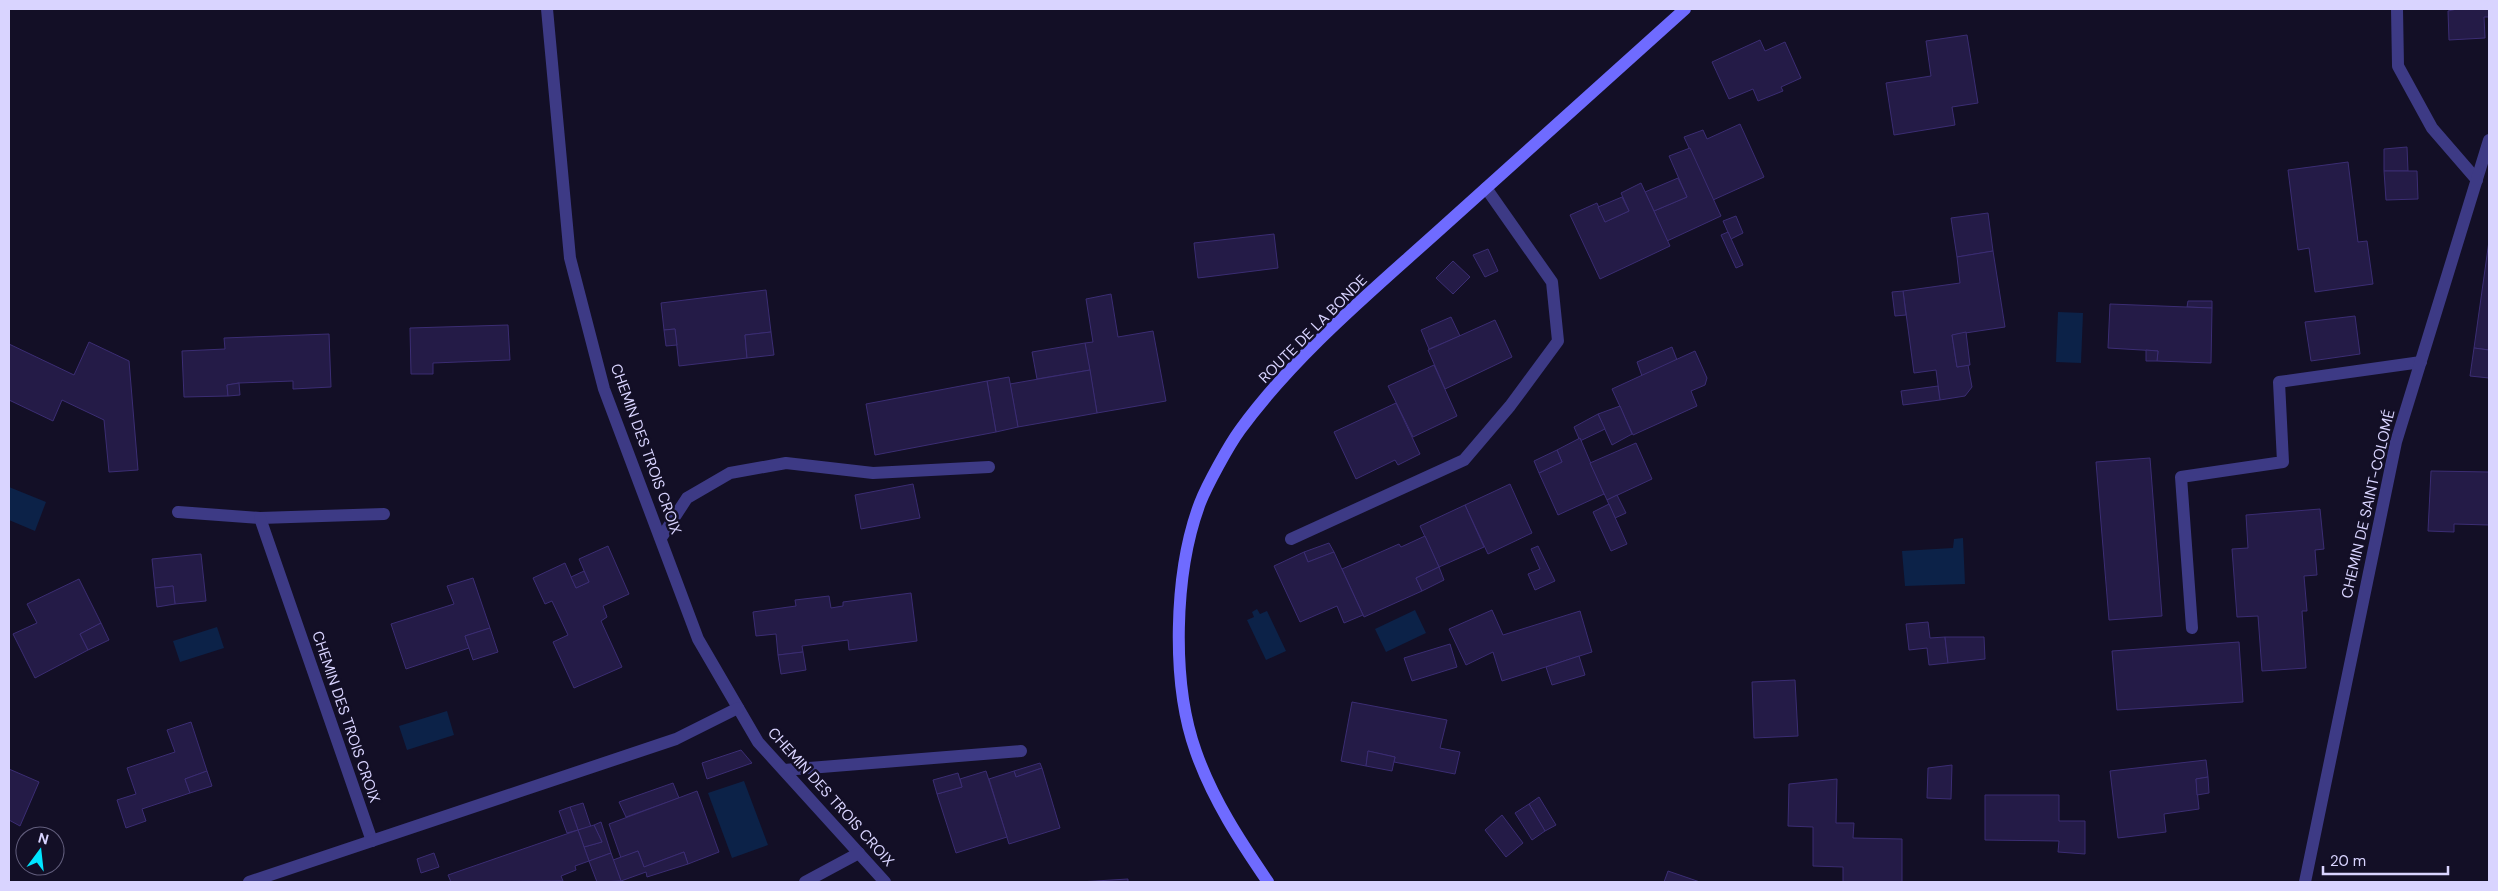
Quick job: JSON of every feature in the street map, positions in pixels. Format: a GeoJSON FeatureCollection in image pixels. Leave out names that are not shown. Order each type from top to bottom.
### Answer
{"type":"FeatureCollection","features":[{"type":"Feature","properties":{"kind":"main road","name":"ROUTE DE LA BONDE"},"geometry":{"type":"LineString","coordinates":[[1268,882],[1231,829],[1196,752],[1180,690],[1180,615],[1183,569],[1200,502],[1239,431],[1294,367],[1369,293],[1685,9]]}},
{"type":"Feature","properties":{"kind":"street","name":"CHEMIN DES TROIS CROIX"},"geometry":{"type":"LineString","coordinates":[[547,9],[570,258],[604,389],[698,639],[758,742],[885,882]]}},
{"type":"Feature","properties":{"kind":"street"},"geometry":{"type":"LineString","coordinates":[[2397,9],[2398,66],[2432,128],[2476,180]]}},
{"type":"Feature","properties":{"kind":"street","name":"CHEMIN DE SAINT-COLOMÉ"},"geometry":{"type":"LineString","coordinates":[[2305,882],[2396,442],[2489,140]]}},
{"type":"Feature","properties":{"kind":"street"},"geometry":{"type":"LineString","coordinates":[[1291,539],[1464,460],[1510,406],[1558,341],[1552,282],[1486,188]]}},
{"type":"Feature","properties":{"kind":"street"},"geometry":{"type":"LineString","coordinates":[[2192,628],[2181,477],[2283,462],[2280,382],[2421,362]]}},
{"type":"Feature","properties":{"kind":"street"},"geometry":{"type":"LineString","coordinates":[[661,538],[687,498],[730,473],[786,463],[873,473],[990,467]]}},
{"type":"Feature","properties":{"kind":"street"},"geometry":{"type":"LineString","coordinates":[[178,512],[260,518],[384,514]]}},
{"type":"Feature","properties":{"kind":"street","name":"CHEMIN DES TROIS CROIX"},"geometry":{"type":"LineString","coordinates":[[260,518],[372,841]]}},
{"type":"Feature","properties":{"kind":"street"},"geometry":{"type":"LineString","coordinates":[[249,882],[676,739],[738,708]]}},
{"type":"Feature","properties":{"kind":"street"},"geometry":{"type":"LineString","coordinates":[[784,770],[1021,751]]}},
{"type":"Feature","properties":{"kind":"street"},"geometry":{"type":"LineString","coordinates":[[805,882],[860,853]]}},
{"type":"Feature","properties":{"kind":"water"},"geometry":{"type":"Polygon","coordinates":[[[2058,312],[2083,313],[2081,363],[2056,362],[2058,312]]]}},
{"type":"Feature","properties":{"kind":"water"},"geometry":{"type":"Polygon","coordinates":[[[9,487],[46,502],[35,531],[9,520],[9,487]]]}},
{"type":"Feature","properties":{"kind":"water"},"geometry":{"type":"Polygon","coordinates":[[[1963,538],[1965,584],[1905,586],[1902,551],[1953,548],[1954,539],[1963,538]]]}},
{"type":"Feature","properties":{"kind":"water"},"geometry":{"type":"Polygon","coordinates":[[[1257,609],[1260,614],[1267,611],[1286,651],[1266,660],[1247,620],[1254,617],[1252,612],[1257,609]]]}},
{"type":"Feature","properties":{"kind":"water"},"geometry":{"type":"Polygon","coordinates":[[[1415,610],[1426,633],[1386,652],[1375,629],[1415,610]]]}},
{"type":"Feature","properties":{"kind":"water"},"geometry":{"type":"Polygon","coordinates":[[[217,627],[224,648],[180,662],[173,641],[217,627]]]}},
{"type":"Feature","properties":{"kind":"water"},"geometry":{"type":"Polygon","coordinates":[[[447,711],[454,735],[407,750],[399,726],[447,711]]]}},
{"type":"Feature","properties":{"kind":"water"},"geometry":{"type":"Polygon","coordinates":[[[744,781],[768,845],[732,858],[708,793],[744,781]]]}},
{"type":"Feature","properties":{"kind":"building"},"geometry":{"type":"Polygon","coordinates":[[[2457,9],[2489,9],[2489,17],[2484,17],[2485,38],[2449,40],[2448,11],[2457,9]]]}},
{"type":"Feature","properties":{"kind":"building"},"geometry":{"type":"Polygon","coordinates":[[[1967,35],[1978,103],[1952,107],[1955,125],[1894,135],[1886,83],[1931,76],[1926,41],[1967,35]]]}},
{"type":"Feature","properties":{"kind":"building"},"geometry":{"type":"Polygon","coordinates":[[[1760,40],[1765,51],[1785,42],[1801,78],[1781,87],[1783,91],[1758,101],[1753,89],[1729,99],[1712,62],[1760,40]]]}},
{"type":"Feature","properties":{"kind":"building"},"geometry":{"type":"Polygon","coordinates":[[[1740,124],[1764,177],[1713,200],[1684,137],[1703,130],[1707,139],[1740,124]]]}},
{"type":"Feature","properties":{"kind":"building"},"geometry":{"type":"Polygon","coordinates":[[[2407,147],[2408,171],[2384,171],[2384,149],[2407,147]]]}},
{"type":"Feature","properties":{"kind":"building"},"geometry":{"type":"Polygon","coordinates":[[[1690,148],[1721,216],[1667,241],[1654,211],[1687,197],[1669,156],[1690,148]]]}},
{"type":"Feature","properties":{"kind":"building"},"geometry":{"type":"Polygon","coordinates":[[[2348,162],[2358,242],[2367,241],[2373,284],[2315,292],[2309,248],[2298,250],[2288,170],[2348,162]]]}},
{"type":"Feature","properties":{"kind":"building"},"geometry":{"type":"Polygon","coordinates":[[[2384,171],[2417,171],[2418,199],[2386,200],[2384,171]]]}},
{"type":"Feature","properties":{"kind":"building"},"geometry":{"type":"Polygon","coordinates":[[[1678,178],[1687,197],[1654,211],[1645,192],[1678,178]]]}},
{"type":"Feature","properties":{"kind":"building"},"geometry":{"type":"Polygon","coordinates":[[[1641,183],[1670,246],[1600,279],[1570,215],[1597,203],[1605,222],[1629,211],[1621,193],[1641,183]]]}},
{"type":"Feature","properties":{"kind":"building"},"geometry":{"type":"Polygon","coordinates":[[[1622,197],[1629,211],[1605,222],[1598,207],[1622,197]]]}},
{"type":"Feature","properties":{"kind":"building"},"geometry":{"type":"Polygon","coordinates":[[[1988,213],[1993,251],[1957,257],[1951,218],[1988,213]]]}},
{"type":"Feature","properties":{"kind":"building"},"geometry":{"type":"Polygon","coordinates":[[[1736,216],[1743,233],[1731,239],[1723,221],[1736,216]]]}},
{"type":"Feature","properties":{"kind":"building"},"geometry":{"type":"Polygon","coordinates":[[[1728,232],[1743,265],[1736,268],[1721,235],[1728,232]]]}},
{"type":"Feature","properties":{"kind":"building"},"geometry":{"type":"Polygon","coordinates":[[[1274,234],[1278,268],[1198,278],[1194,243],[1274,234]]]}},
{"type":"Feature","properties":{"kind":"building"},"geometry":{"type":"Polygon","coordinates":[[[2489,241],[2489,350],[2474,348],[2489,241]]]}},
{"type":"Feature","properties":{"kind":"building"},"geometry":{"type":"Polygon","coordinates":[[[1488,249],[1498,271],[1485,277],[1473,255],[1488,249]]]}},
{"type":"Feature","properties":{"kind":"building"},"geometry":{"type":"Polygon","coordinates":[[[1993,251],[2005,327],[1952,335],[1957,367],[1968,365],[1972,387],[1965,396],[1940,400],[1936,370],[1914,373],[1903,291],[1960,283],[1957,257],[1993,251]]]}},
{"type":"Feature","properties":{"kind":"building"},"geometry":{"type":"Polygon","coordinates":[[[1453,261],[1470,277],[1453,294],[1436,278],[1453,261]]]}},
{"type":"Feature","properties":{"kind":"building"},"geometry":{"type":"Polygon","coordinates":[[[766,290],[771,332],[745,335],[747,358],[679,366],[675,329],[664,330],[661,303],[766,290]]]}},
{"type":"Feature","properties":{"kind":"building"},"geometry":{"type":"Polygon","coordinates":[[[1903,291],[1906,315],[1895,316],[1892,292],[1903,291]]]}},
{"type":"Feature","properties":{"kind":"building"},"geometry":{"type":"Polygon","coordinates":[[[1111,294],[1118,337],[1153,331],[1166,401],[1097,413],[1085,343],[1093,342],[1086,299],[1111,294]]]}},
{"type":"Feature","properties":{"kind":"building"},"geometry":{"type":"Polygon","coordinates":[[[2188,301],[2212,301],[2212,308],[2187,307],[2188,301]]]}},
{"type":"Feature","properties":{"kind":"building"},"geometry":{"type":"Polygon","coordinates":[[[2110,304],[2212,308],[2211,363],[2157,361],[2158,351],[2108,348],[2110,304]]]}},
{"type":"Feature","properties":{"kind":"building"},"geometry":{"type":"Polygon","coordinates":[[[2355,316],[2360,354],[2311,361],[2305,322],[2355,316]]]}},
{"type":"Feature","properties":{"kind":"building"},"geometry":{"type":"Polygon","coordinates":[[[1451,317],[1460,336],[1429,349],[1421,330],[1451,317]]]}},
{"type":"Feature","properties":{"kind":"building"},"geometry":{"type":"Polygon","coordinates":[[[1495,320],[1512,357],[1445,389],[1428,350],[1495,320]]]}},
{"type":"Feature","properties":{"kind":"building"},"geometry":{"type":"Polygon","coordinates":[[[508,325],[510,360],[433,363],[433,374],[411,374],[410,328],[508,325]]]}},
{"type":"Feature","properties":{"kind":"building"},"geometry":{"type":"Polygon","coordinates":[[[675,329],[677,345],[666,346],[664,330],[675,329]]]}},
{"type":"Feature","properties":{"kind":"building"},"geometry":{"type":"Polygon","coordinates":[[[771,332],[774,355],[747,358],[745,335],[771,332]]]}},
{"type":"Feature","properties":{"kind":"building"},"geometry":{"type":"Polygon","coordinates":[[[1966,332],[1970,365],[1957,367],[1952,335],[1966,332]]]}},
{"type":"Feature","properties":{"kind":"building"},"geometry":{"type":"Polygon","coordinates":[[[329,334],[331,387],[293,389],[293,381],[239,383],[227,385],[228,396],[184,397],[182,351],[225,349],[224,338],[329,334]]]}},
{"type":"Feature","properties":{"kind":"building"},"geometry":{"type":"Polygon","coordinates":[[[89,342],[129,361],[138,470],[109,472],[104,420],[62,400],[53,421],[9,400],[9,344],[74,375],[89,342]]]}},
{"type":"Feature","properties":{"kind":"building"},"geometry":{"type":"Polygon","coordinates":[[[1085,343],[1090,370],[1037,379],[1032,352],[1085,343]]]}},
{"type":"Feature","properties":{"kind":"building"},"geometry":{"type":"Polygon","coordinates":[[[1672,347],[1677,360],[1642,376],[1637,362],[1672,347]]]}},
{"type":"Feature","properties":{"kind":"building"},"geometry":{"type":"Polygon","coordinates":[[[2474,348],[2489,350],[2489,378],[2470,376],[2474,348]]]}},
{"type":"Feature","properties":{"kind":"building"},"geometry":{"type":"Polygon","coordinates":[[[2146,350],[2158,351],[2157,361],[2146,361],[2146,350]]]}},
{"type":"Feature","properties":{"kind":"building"},"geometry":{"type":"Polygon","coordinates":[[[1695,351],[1707,378],[1705,385],[1691,391],[1697,406],[1633,435],[1612,389],[1695,351]]]}},
{"type":"Feature","properties":{"kind":"building"},"geometry":{"type":"Polygon","coordinates":[[[1434,365],[1457,416],[1413,437],[1388,386],[1434,365]]]}},
{"type":"Feature","properties":{"kind":"building"},"geometry":{"type":"Polygon","coordinates":[[[1090,370],[1097,413],[1018,427],[1010,384],[1090,370]]]}},
{"type":"Feature","properties":{"kind":"building"},"geometry":{"type":"Polygon","coordinates":[[[1009,377],[1018,427],[996,432],[987,381],[1009,377]]]}},
{"type":"Feature","properties":{"kind":"building"},"geometry":{"type":"Polygon","coordinates":[[[987,381],[996,432],[875,455],[866,404],[987,381]]]}},
{"type":"Feature","properties":{"kind":"building"},"geometry":{"type":"Polygon","coordinates":[[[239,383],[240,395],[228,396],[227,385],[239,383]]]}},
{"type":"Feature","properties":{"kind":"building"},"geometry":{"type":"Polygon","coordinates":[[[1938,386],[1940,400],[1903,405],[1901,391],[1938,386]]]}},
{"type":"Feature","properties":{"kind":"building"},"geometry":{"type":"Polygon","coordinates":[[[1396,403],[1420,454],[1398,465],[1395,460],[1356,479],[1334,432],[1396,403]]]}},
{"type":"Feature","properties":{"kind":"building"},"geometry":{"type":"Polygon","coordinates":[[[1620,406],[1632,434],[1612,445],[1598,414],[1620,406]]]}},
{"type":"Feature","properties":{"kind":"building"},"geometry":{"type":"Polygon","coordinates":[[[1598,414],[1605,429],[1580,441],[1574,427],[1598,414]]]}},
{"type":"Feature","properties":{"kind":"building"},"geometry":{"type":"Polygon","coordinates":[[[1580,438],[1604,494],[1558,515],[1539,473],[1562,462],[1557,450],[1580,438]]]}},
{"type":"Feature","properties":{"kind":"building"},"geometry":{"type":"Polygon","coordinates":[[[1636,443],[1652,479],[1607,500],[1590,463],[1636,443]]]}},
{"type":"Feature","properties":{"kind":"building"},"geometry":{"type":"Polygon","coordinates":[[[1557,450],[1562,462],[1539,473],[1534,461],[1557,450]]]}},
{"type":"Feature","properties":{"kind":"building"},"geometry":{"type":"Polygon","coordinates":[[[2150,458],[2162,616],[2109,620],[2096,462],[2150,458]]]}},
{"type":"Feature","properties":{"kind":"building"},"geometry":{"type":"Polygon","coordinates":[[[2431,471],[2489,472],[2489,525],[2454,524],[2454,532],[2428,531],[2431,471]]]}},
{"type":"Feature","properties":{"kind":"building"},"geometry":{"type":"Polygon","coordinates":[[[913,484],[920,518],[861,529],[855,495],[913,484]]]}},
{"type":"Feature","properties":{"kind":"building"},"geometry":{"type":"Polygon","coordinates":[[[1510,484],[1532,533],[1488,554],[1465,505],[1510,484]]]}},
{"type":"Feature","properties":{"kind":"building"},"geometry":{"type":"Polygon","coordinates":[[[1617,495],[1626,513],[1615,518],[1607,500],[1617,495]]]}},
{"type":"Feature","properties":{"kind":"building"},"geometry":{"type":"Polygon","coordinates":[[[1609,504],[1627,544],[1611,551],[1593,512],[1609,504]]]}},
{"type":"Feature","properties":{"kind":"building"},"geometry":{"type":"Polygon","coordinates":[[[1465,505],[1484,547],[1439,567],[1420,526],[1465,505]]]}},
{"type":"Feature","properties":{"kind":"building"},"geometry":{"type":"Polygon","coordinates":[[[2320,509],[2324,549],[2315,550],[2317,575],[2304,576],[2307,611],[2302,611],[2306,668],[2262,671],[2258,616],[2237,617],[2232,549],[2248,548],[2246,515],[2320,509]]]}},
{"type":"Feature","properties":{"kind":"building"},"geometry":{"type":"Polygon","coordinates":[[[1425,536],[1439,567],[1416,578],[1422,591],[1364,617],[1342,569],[1399,544],[1401,547],[1425,536]]]}},
{"type":"Feature","properties":{"kind":"building"},"geometry":{"type":"Polygon","coordinates":[[[1329,543],[1334,552],[1308,562],[1304,552],[1329,543]]]}},
{"type":"Feature","properties":{"kind":"building"},"geometry":{"type":"Polygon","coordinates":[[[608,546],[629,594],[603,606],[607,617],[601,621],[622,667],[574,688],[553,642],[568,635],[552,601],[545,604],[533,578],[565,563],[576,588],[589,582],[579,559],[608,546]]]}},
{"type":"Feature","properties":{"kind":"building"},"geometry":{"type":"Polygon","coordinates":[[[1538,546],[1555,581],[1535,590],[1528,574],[1540,569],[1531,549],[1538,546]]]}},
{"type":"Feature","properties":{"kind":"building"},"geometry":{"type":"Polygon","coordinates":[[[1304,552],[1308,562],[1334,552],[1363,615],[1344,623],[1337,606],[1300,622],[1274,566],[1304,552]]]}},
{"type":"Feature","properties":{"kind":"building"},"geometry":{"type":"Polygon","coordinates":[[[201,554],[206,601],[175,604],[173,586],[155,588],[152,559],[201,554]]]}},
{"type":"Feature","properties":{"kind":"building"},"geometry":{"type":"Polygon","coordinates":[[[1439,567],[1444,580],[1422,591],[1416,578],[1439,567]]]}},
{"type":"Feature","properties":{"kind":"building"},"geometry":{"type":"Polygon","coordinates":[[[584,571],[589,582],[576,588],[571,577],[584,571]]]}},
{"type":"Feature","properties":{"kind":"building"},"geometry":{"type":"Polygon","coordinates":[[[473,578],[490,628],[465,636],[469,648],[406,669],[391,624],[454,604],[447,586],[473,578]]]}},
{"type":"Feature","properties":{"kind":"building"},"geometry":{"type":"Polygon","coordinates":[[[79,579],[101,623],[80,634],[88,650],[35,678],[13,634],[37,623],[27,604],[79,579]]]}},
{"type":"Feature","properties":{"kind":"building"},"geometry":{"type":"Polygon","coordinates":[[[173,586],[175,604],[157,607],[155,588],[173,586]]]}},
{"type":"Feature","properties":{"kind":"building"},"geometry":{"type":"Polygon","coordinates":[[[911,593],[917,641],[849,650],[848,640],[802,646],[803,652],[778,655],[776,634],[756,636],[753,612],[796,606],[795,600],[829,596],[831,608],[843,606],[843,602],[911,593]]]}},
{"type":"Feature","properties":{"kind":"building"},"geometry":{"type":"Polygon","coordinates":[[[1492,610],[1503,635],[1580,611],[1592,652],[1502,681],[1493,652],[1466,665],[1449,629],[1492,610]]]}},
{"type":"Feature","properties":{"kind":"building"},"geometry":{"type":"Polygon","coordinates":[[[1928,622],[1930,638],[1945,637],[1948,663],[1929,665],[1927,648],[1909,650],[1906,624],[1928,622]]]}},
{"type":"Feature","properties":{"kind":"building"},"geometry":{"type":"Polygon","coordinates":[[[101,623],[109,640],[88,650],[80,634],[101,623]]]}},
{"type":"Feature","properties":{"kind":"building"},"geometry":{"type":"Polygon","coordinates":[[[490,628],[498,652],[473,660],[465,636],[490,628]]]}},
{"type":"Feature","properties":{"kind":"building"},"geometry":{"type":"Polygon","coordinates":[[[1945,637],[1984,637],[1985,659],[1948,663],[1945,637]]]}},
{"type":"Feature","properties":{"kind":"building"},"geometry":{"type":"Polygon","coordinates":[[[2239,642],[2243,702],[2117,710],[2112,651],[2239,642]]]}},
{"type":"Feature","properties":{"kind":"building"},"geometry":{"type":"Polygon","coordinates":[[[1450,644],[1457,667],[1412,681],[1404,658],[1450,644]]]}},
{"type":"Feature","properties":{"kind":"building"},"geometry":{"type":"Polygon","coordinates":[[[803,652],[806,670],[781,674],[778,655],[803,652]]]}},
{"type":"Feature","properties":{"kind":"building"},"geometry":{"type":"Polygon","coordinates":[[[1579,656],[1585,675],[1552,685],[1546,667],[1579,656]]]}},
{"type":"Feature","properties":{"kind":"building"},"geometry":{"type":"Polygon","coordinates":[[[1795,680],[1798,736],[1754,738],[1752,682],[1795,680]]]}},
{"type":"Feature","properties":{"kind":"building"},"geometry":{"type":"Polygon","coordinates":[[[1352,702],[1447,720],[1440,748],[1460,752],[1455,774],[1394,762],[1395,757],[1368,751],[1366,766],[1341,761],[1352,702]]]}},
{"type":"Feature","properties":{"kind":"building"},"geometry":{"type":"Polygon","coordinates":[[[191,722],[207,771],[185,779],[190,793],[142,809],[146,821],[126,828],[117,800],[136,794],[127,768],[175,752],[167,730],[191,722]]]}},
{"type":"Feature","properties":{"kind":"building"},"geometry":{"type":"Polygon","coordinates":[[[741,750],[752,763],[707,779],[702,763],[741,750]]]}},
{"type":"Feature","properties":{"kind":"building"},"geometry":{"type":"Polygon","coordinates":[[[1368,751],[1395,757],[1392,771],[1366,766],[1368,751]]]}},
{"type":"Feature","properties":{"kind":"building"},"geometry":{"type":"Polygon","coordinates":[[[2206,760],[2208,777],[2196,779],[2199,809],[2164,814],[2166,832],[2118,838],[2110,771],[2206,760]]]}},
{"type":"Feature","properties":{"kind":"building"},"geometry":{"type":"Polygon","coordinates":[[[1040,763],[1042,768],[1016,777],[1014,771],[1040,763]]]}},
{"type":"Feature","properties":{"kind":"building"},"geometry":{"type":"Polygon","coordinates":[[[1952,765],[1951,799],[1927,798],[1928,768],[1952,765]]]}},
{"type":"Feature","properties":{"kind":"building"},"geometry":{"type":"Polygon","coordinates":[[[1042,768],[1060,828],[1009,844],[989,779],[1014,771],[1016,777],[1042,768]]]}},
{"type":"Feature","properties":{"kind":"building"},"geometry":{"type":"Polygon","coordinates":[[[9,769],[39,782],[20,826],[9,820],[9,769]]]}},
{"type":"Feature","properties":{"kind":"building"},"geometry":{"type":"Polygon","coordinates":[[[207,771],[212,786],[190,793],[185,779],[207,771]]]}},
{"type":"Feature","properties":{"kind":"building"},"geometry":{"type":"Polygon","coordinates":[[[986,771],[1007,837],[956,853],[937,794],[962,787],[960,779],[986,771]]]}},
{"type":"Feature","properties":{"kind":"building"},"geometry":{"type":"Polygon","coordinates":[[[958,773],[962,787],[937,794],[933,780],[958,773]]]}},
{"type":"Feature","properties":{"kind":"building"},"geometry":{"type":"Polygon","coordinates":[[[2208,777],[2209,793],[2197,795],[2196,779],[2208,777]]]}},
{"type":"Feature","properties":{"kind":"building"},"geometry":{"type":"Polygon","coordinates":[[[1837,779],[1836,823],[1854,823],[1853,838],[1902,839],[1902,882],[1843,882],[1843,867],[1813,866],[1813,827],[1788,826],[1789,784],[1837,779]]]}},
{"type":"Feature","properties":{"kind":"building"},"geometry":{"type":"Polygon","coordinates":[[[673,783],[679,798],[626,817],[619,802],[673,783]]]}},
{"type":"Feature","properties":{"kind":"building"},"geometry":{"type":"Polygon","coordinates":[[[697,791],[719,852],[688,864],[684,852],[644,867],[638,851],[621,858],[609,824],[697,791]]]}},
{"type":"Feature","properties":{"kind":"building"},"geometry":{"type":"Polygon","coordinates":[[[1985,795],[2059,795],[2059,821],[2085,821],[2085,854],[2058,852],[2059,841],[1985,840],[1985,795]]]}},
{"type":"Feature","properties":{"kind":"building"},"geometry":{"type":"Polygon","coordinates":[[[1539,797],[1556,825],[1545,831],[1529,804],[1539,797]]]}},
{"type":"Feature","properties":{"kind":"building"},"geometry":{"type":"Polygon","coordinates":[[[583,803],[591,827],[578,830],[570,807],[583,803]]]}},
{"type":"Feature","properties":{"kind":"building"},"geometry":{"type":"Polygon","coordinates":[[[1529,804],[1545,831],[1532,840],[1515,813],[1529,804]]]}},
{"type":"Feature","properties":{"kind":"building"},"geometry":{"type":"Polygon","coordinates":[[[570,807],[578,830],[567,833],[559,811],[570,807]]]}},
{"type":"Feature","properties":{"kind":"building"},"geometry":{"type":"Polygon","coordinates":[[[1502,815],[1523,843],[1506,857],[1485,830],[1502,815]]]}},
{"type":"Feature","properties":{"kind":"building"},"geometry":{"type":"Polygon","coordinates":[[[601,822],[611,853],[589,861],[584,847],[602,842],[594,825],[601,822]]]}},
{"type":"Feature","properties":{"kind":"building"},"geometry":{"type":"Polygon","coordinates":[[[594,825],[602,842],[584,847],[578,830],[594,825]]]}},
{"type":"Feature","properties":{"kind":"building"},"geometry":{"type":"Polygon","coordinates":[[[578,830],[589,861],[575,866],[576,870],[561,876],[563,881],[451,882],[448,875],[578,830]]]}},
{"type":"Feature","properties":{"kind":"building"},"geometry":{"type":"Polygon","coordinates":[[[638,851],[644,867],[684,852],[688,864],[647,877],[646,872],[621,881],[613,860],[638,851]]]}},
{"type":"Feature","properties":{"kind":"building"},"geometry":{"type":"Polygon","coordinates":[[[434,853],[439,867],[421,873],[417,859],[434,853]]]}},
{"type":"Feature","properties":{"kind":"building"},"geometry":{"type":"Polygon","coordinates":[[[611,853],[621,881],[597,882],[589,861],[611,853]]]}},
{"type":"Feature","properties":{"kind":"building"},"geometry":{"type":"Polygon","coordinates":[[[1668,871],[1700,882],[1664,882],[1668,871]]]}},
{"type":"Feature","properties":{"kind":"building"},"geometry":{"type":"Polygon","coordinates":[[[1128,879],[1128,882],[1079,882],[1128,879]]]}}]}
